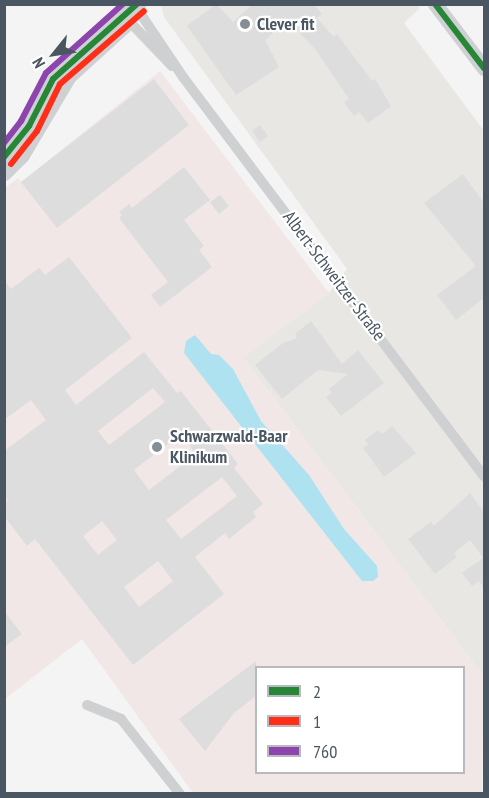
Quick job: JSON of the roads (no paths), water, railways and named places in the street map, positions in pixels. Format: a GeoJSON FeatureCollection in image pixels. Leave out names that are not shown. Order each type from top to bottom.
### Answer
{"type":"FeatureCollection","features":[{"type":"Feature","properties":{"kind":"street"},"geometry":{"type":"LineString","coordinates":[[435,4],[484,68]]}},
{"type":"Feature","properties":{"kind":"street"},"geometry":{"type":"LineString","coordinates":[[4,158],[29,126],[53,79],[68,62],[116,19],[133,11]]}},
{"type":"Feature","properties":{"kind":"street"},"geometry":{"type":"LineString","coordinates":[[4,173],[34,138],[69,76],[133,11]]}},
{"type":"Feature","properties":{"kind":"street","name":"Albert-Schweitzer-Straße"},"geometry":{"type":"LineString","coordinates":[[133,11],[484,476]]}},
{"type":"Feature","properties":{"kind":"street","name":"Albert-Schweitzer-Straße"},"geometry":{"type":"LineString","coordinates":[[133,11],[183,76]]}},
{"type":"Feature","properties":{"kind":"street"},"geometry":{"type":"LineString","coordinates":[[87,705],[121,719],[180,794]]}},
{"type":"Feature","properties":{"kind":"water"},"geometry":{"type":"Polygon","coordinates":[[[195,335],[211,354],[219,355],[233,369],[261,421],[309,475],[344,529],[377,566],[378,577],[373,581],[362,581],[184,353],[186,341],[195,335]]]}},
{"type":"Feature","properties":{"kind":"place","name":"Clever fit"},"geometry":{"type":"Point","coordinates":[245,24]}},
{"type":"Feature","properties":{"kind":"place","name":"Schwarzwald-Baar Klinikum"},"geometry":{"type":"Point","coordinates":[157,447]}}]}
